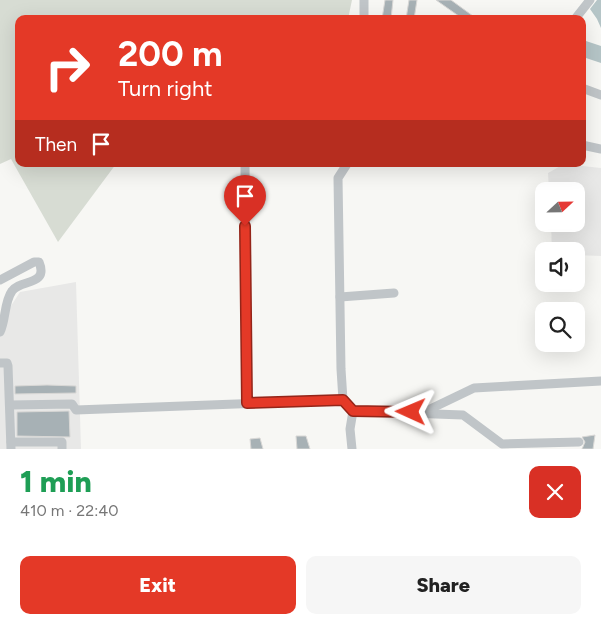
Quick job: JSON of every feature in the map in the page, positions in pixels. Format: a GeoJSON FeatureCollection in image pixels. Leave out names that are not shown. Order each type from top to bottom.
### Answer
{"type":"FeatureCollection","features":[{"type":"Feature","properties":{"kind":"street"},"geometry":{"type":"LineString","coordinates":[[364,0],[364,15]]}},
{"type":"Feature","properties":{"kind":"street"},"geometry":{"type":"LineString","coordinates":[[578,15],[590,0]]}},
{"type":"Feature","properties":{"kind":"street"},"geometry":{"type":"LineString","coordinates":[[586,89],[601,95]]}},
{"type":"Feature","properties":{"kind":"street"},"geometry":{"type":"LineString","coordinates":[[586,146],[601,149]]}},
{"type":"Feature","properties":{"kind":"street"},"geometry":{"type":"LineString","coordinates":[[245,167],[247,403]]}},
{"type":"Feature","properties":{"kind":"street"},"geometry":{"type":"LineString","coordinates":[[345,167],[338,178],[343,400],[353,411],[463,415],[502,444],[580,442]]}},
{"type":"Feature","properties":{"kind":"street"},"geometry":{"type":"LineString","coordinates":[[0,280],[34,262],[39,262],[40,275],[37,279],[12,291],[0,332]]}},
{"type":"Feature","properties":{"kind":"street"},"geometry":{"type":"LineString","coordinates":[[340,297],[394,293]]}},
{"type":"Feature","properties":{"kind":"street"},"geometry":{"type":"LineString","coordinates":[[0,363],[7,363],[8,366],[11,446],[62,442],[62,449]]}},
{"type":"Feature","properties":{"kind":"street"},"geometry":{"type":"LineString","coordinates":[[422,413],[474,388],[601,381]]}},
{"type":"Feature","properties":{"kind":"street"},"geometry":{"type":"LineString","coordinates":[[10,405],[72,404],[76,410],[343,400]]}},
{"type":"Feature","properties":{"kind":"street"},"geometry":{"type":"LineString","coordinates":[[352,449],[350,429],[353,411]]}},
{"type":"Feature","properties":{"kind":"shaded area"},"geometry":{"type":"Polygon","coordinates":[[[0,0],[352,0],[349,15],[15,15],[15,166],[11,159],[0,164],[0,0]]]}},
{"type":"Feature","properties":{"kind":"shaded area"},"geometry":{"type":"Polygon","coordinates":[[[597,0],[601,0],[601,28],[590,9],[597,0]]]}},
{"type":"Feature","properties":{"kind":"shaded area"},"geometry":{"type":"Polygon","coordinates":[[[586,41],[601,46],[601,63],[586,58],[586,41]]]}},
{"type":"Feature","properties":{"kind":"shaded area"},"geometry":{"type":"Polygon","coordinates":[[[16,167],[114,167],[58,242],[16,167]]]}},
{"type":"Feature","properties":{"kind":"shaded area"},"geometry":{"type":"Polygon","coordinates":[[[559,167],[601,168],[601,256],[585,255],[585,242],[552,242],[551,232],[585,232],[585,182],[548,182],[548,173],[559,167]]]}},
{"type":"Feature","properties":{"kind":"shaded area"},"geometry":{"type":"Polygon","coordinates":[[[76,282],[81,449],[0,449],[0,323],[20,292],[76,282]]]}},
{"type":"Feature","properties":{"kind":"building"},"geometry":{"type":"Polygon","coordinates":[[[385,0],[393,0],[391,15],[383,15],[385,0]]]}},
{"type":"Feature","properties":{"kind":"building"},"geometry":{"type":"Polygon","coordinates":[[[409,0],[417,0],[415,15],[407,15],[409,0]]]}},
{"type":"Feature","properties":{"kind":"building"},"geometry":{"type":"Polygon","coordinates":[[[436,0],[451,0],[472,15],[457,15],[436,0]]]}},
{"type":"Feature","properties":{"kind":"building"},"geometry":{"type":"Polygon","coordinates":[[[15,386],[76,386],[76,393],[15,394],[15,386]]]}},
{"type":"Feature","properties":{"kind":"building"},"geometry":{"type":"Polygon","coordinates":[[[69,411],[70,437],[17,436],[17,412],[69,411]]]}},
{"type":"Feature","properties":{"kind":"building"},"geometry":{"type":"Polygon","coordinates":[[[595,435],[593,449],[582,449],[585,442],[582,437],[595,435]]]}},
{"type":"Feature","properties":{"kind":"building"},"geometry":{"type":"Polygon","coordinates":[[[296,436],[306,436],[310,449],[297,449],[296,436]]]}},
{"type":"Feature","properties":{"kind":"building"},"geometry":{"type":"Polygon","coordinates":[[[260,438],[263,449],[251,449],[250,439],[260,438]]]}},
{"type":"Feature","properties":{"kind":"route"},"geometry":{"type":"LineString","coordinates":[[245,226],[247,403],[343,400],[353,411],[411,412]]}}]}
